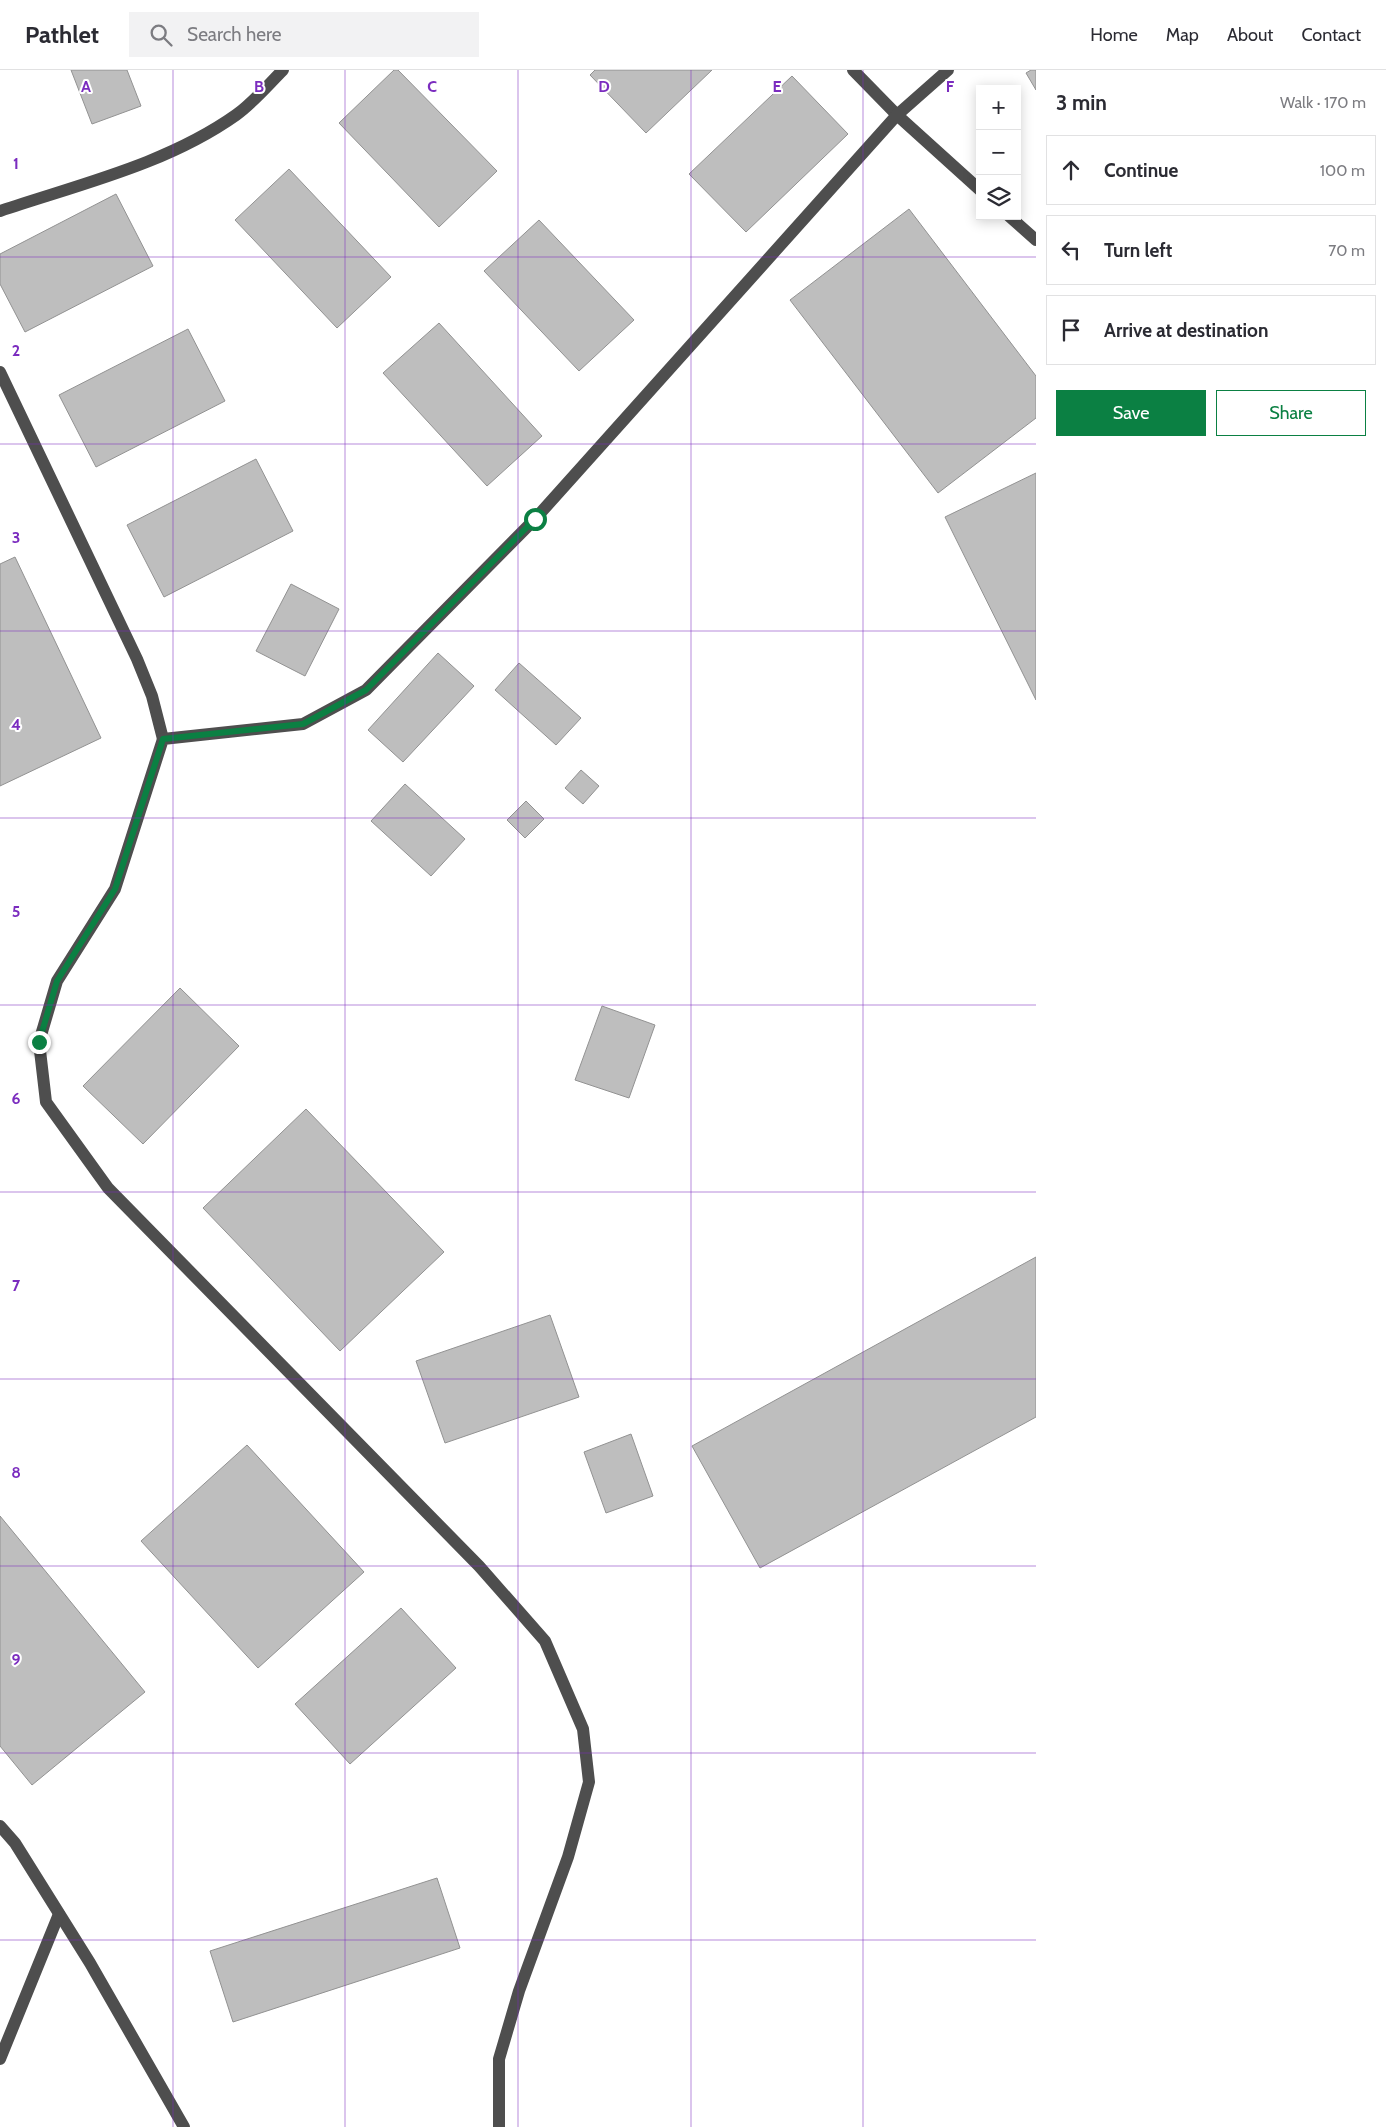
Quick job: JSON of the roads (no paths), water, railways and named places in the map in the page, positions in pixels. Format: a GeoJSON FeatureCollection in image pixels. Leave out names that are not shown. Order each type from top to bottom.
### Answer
{"type":"FeatureCollection","features":[{"type":"Feature","properties":{"kind":"lane"},"geometry":{"type":"LineString","coordinates":[[0,211],[160,157],[200,139],[238,114],[283,70]]}},
{"type":"Feature","properties":{"kind":"lane"},"geometry":{"type":"LineString","coordinates":[[853,70],[897,115],[976,186]]}},
{"type":"Feature","properties":{"kind":"lane"},"geometry":{"type":"LineString","coordinates":[[163,739],[303,724],[366,690],[535,519],[897,115],[948,70]]}},
{"type":"Feature","properties":{"kind":"lane"},"geometry":{"type":"LineString","coordinates":[[1014,220],[1036,240]]}},
{"type":"Feature","properties":{"kind":"lane"},"geometry":{"type":"LineString","coordinates":[[0,372],[137,659],[152,696],[163,739],[115,889],[57,981],[39,1042],[46,1102],[108,1188],[479,1566],[545,1641],[583,1729],[589,1782],[568,1857],[518,1991],[499,2059],[499,2127]]}},
{"type":"Feature","properties":{"kind":"lane"},"geometry":{"type":"LineString","coordinates":[[0,1826],[15,1844],[90,1963],[184,2127]]}},
{"type":"Feature","properties":{"kind":"lane"},"geometry":{"type":"LineString","coordinates":[[0,2059],[59,1914]]}}]}
